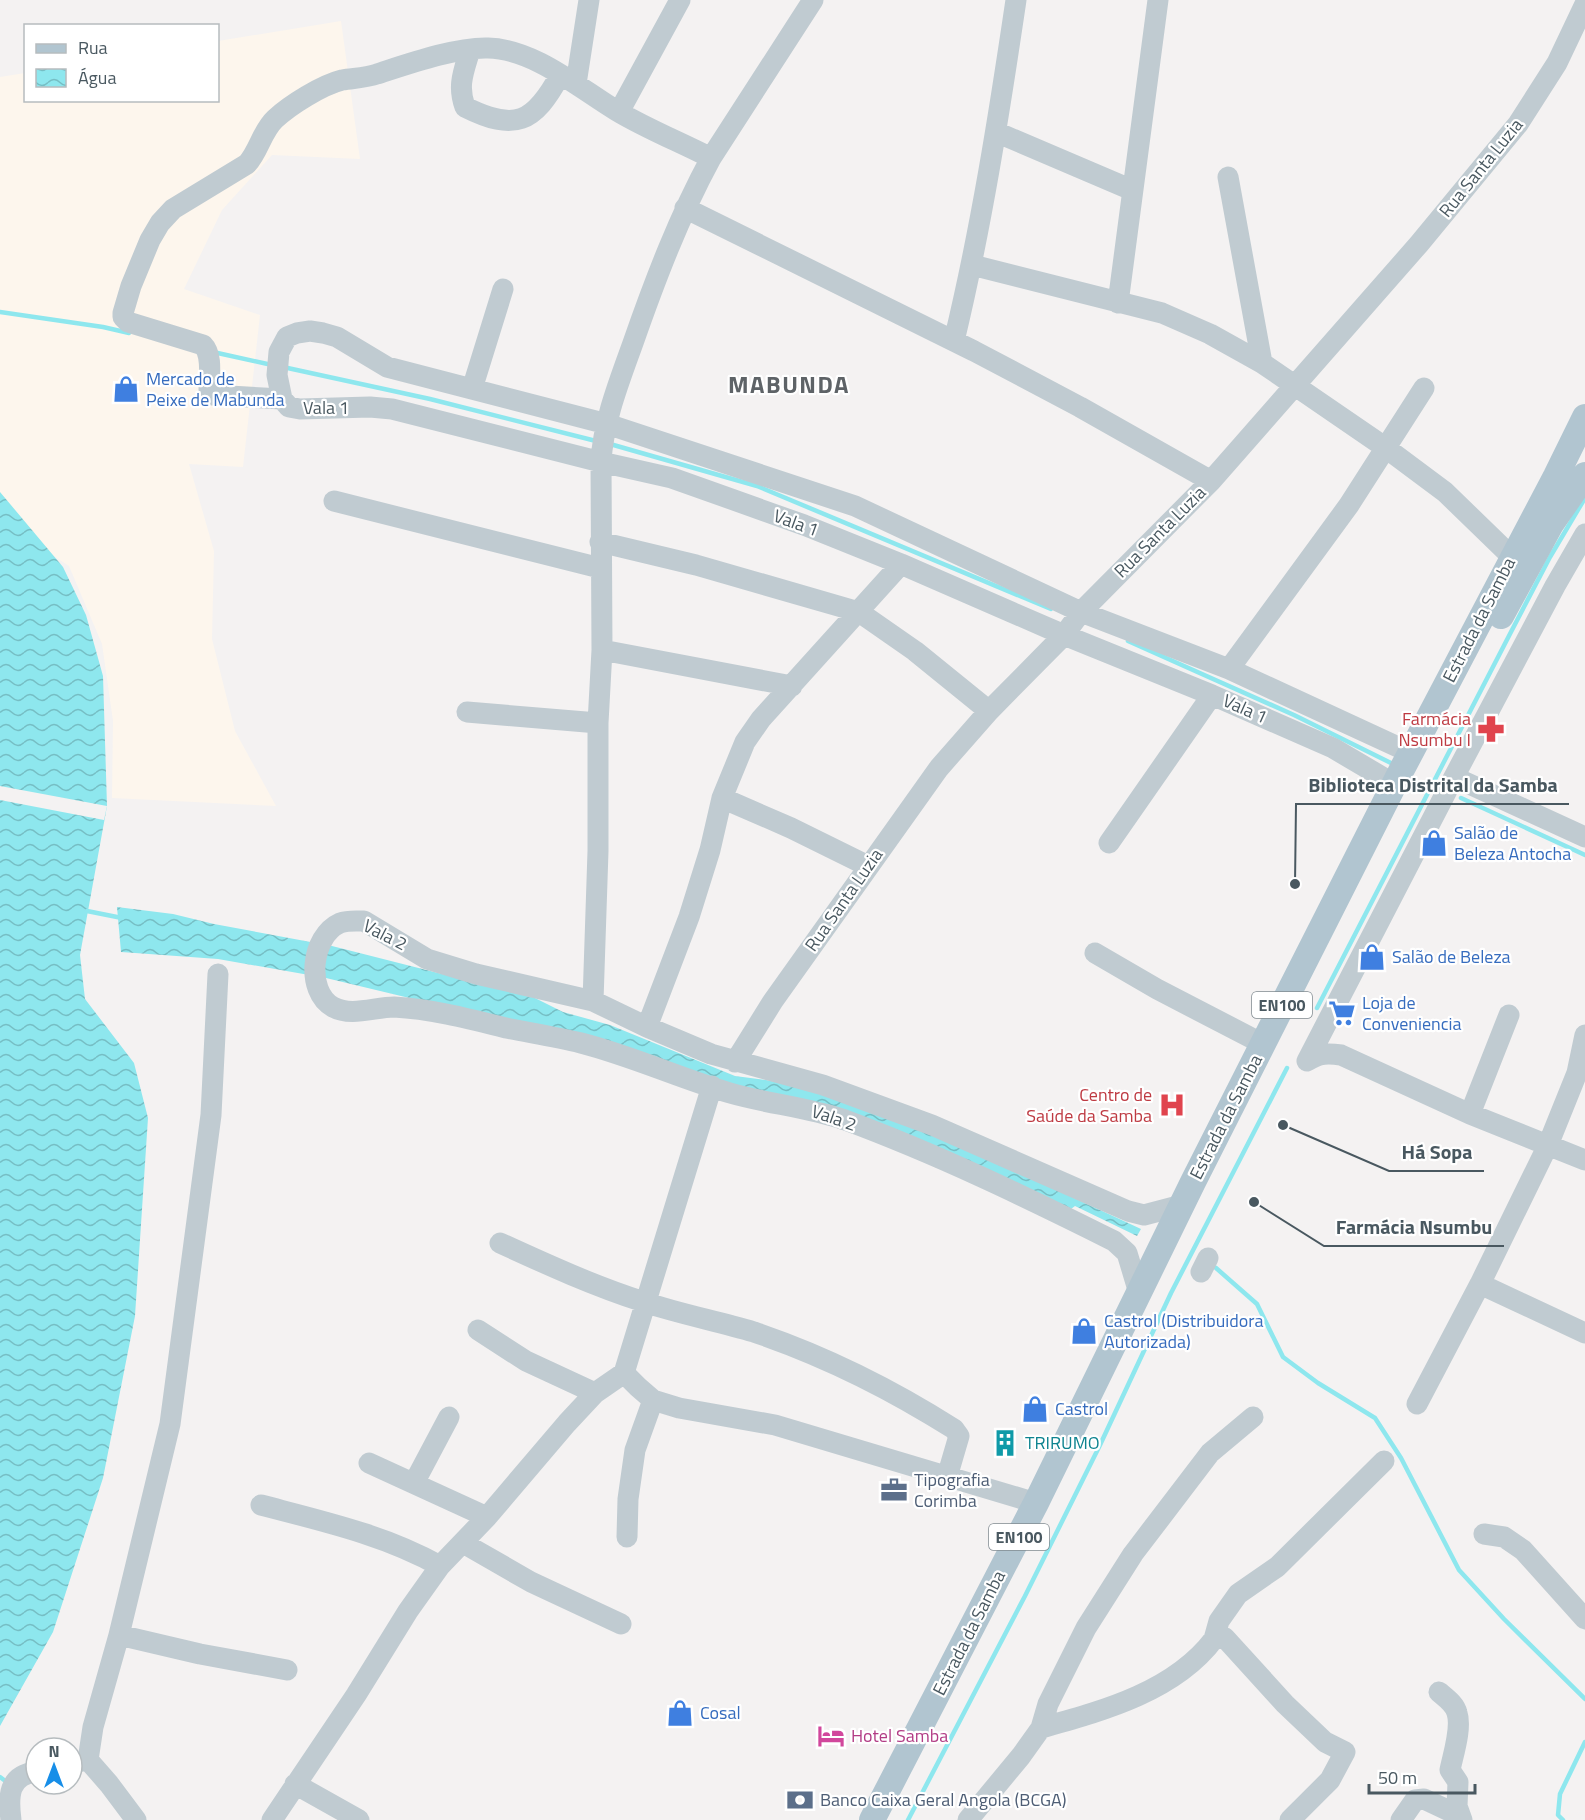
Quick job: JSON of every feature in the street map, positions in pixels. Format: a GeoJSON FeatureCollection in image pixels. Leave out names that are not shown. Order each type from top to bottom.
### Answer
{"type":"FeatureCollection","features":[{"type":"Feature","properties":{"kind":"main road","name":"Estrada da Samba"},"geometry":{"type":"LineString","coordinates":[[872,1820],[1036,1503],[1182,1205],[1394,784],[1585,417]]}},
{"type":"Feature","properties":{"kind":"main road","name":"Estrada da Samba"},"geometry":{"type":"LineString","coordinates":[[890,1820],[1033,1542],[1152,1294],[1355,894],[1551,524],[1585,475]]}},
{"type":"Feature","properties":{"kind":"street"},"geometry":{"type":"LineString","coordinates":[[470,50],[460,94],[465,107],[488,118],[510,121],[531,115],[568,80],[589,0]]}},
{"type":"Feature","properties":{"kind":"street"},"geometry":{"type":"LineString","coordinates":[[619,112],[680,0]]}},
{"type":"Feature","properties":{"kind":"street"},"geometry":{"type":"LineString","coordinates":[[593,1000],[598,851],[598,723],[602,650],[600,542],[604,443],[619,382],[642,317],[686,208],[711,158],[813,0]]}},
{"type":"Feature","properties":{"kind":"street"},"geometry":{"type":"LineString","coordinates":[[954,341],[972,266],[996,132],[1016,0]]}},
{"type":"Feature","properties":{"kind":"street"},"geometry":{"type":"LineString","coordinates":[[1118,303],[1158,0]]}},
{"type":"Feature","properties":{"kind":"street","name":"Rua Santa Luzia"},"geometry":{"type":"LineString","coordinates":[[735,1062],[773,1001],[939,768],[989,711],[1211,481],[1419,244],[1518,124],[1557,63],[1585,4]]}},
{"type":"Feature","properties":{"kind":"street"},"geometry":{"type":"LineString","coordinates":[[282,399],[212,395],[209,391],[207,348],[128,322],[123,317],[131,286],[150,240],[160,223],[173,209],[247,164],[255,155],[275,119],[319,88],[340,81],[371,76],[425,59],[470,50],[488,48],[507,51],[534,59],[619,112],[711,158]]}},
{"type":"Feature","properties":{"kind":"street"},"geometry":{"type":"LineString","coordinates":[[996,132],[1132,190]]}},
{"type":"Feature","properties":{"kind":"street"},"geometry":{"type":"LineString","coordinates":[[1228,177],[1262,363]]}},
{"type":"Feature","properties":{"kind":"street"},"geometry":{"type":"LineString","coordinates":[[686,208],[954,341],[1080,407],[1211,481]]}},
{"type":"Feature","properties":{"kind":"street"},"geometry":{"type":"LineString","coordinates":[[972,266],[1162,313],[1210,334],[1262,363],[1386,448],[1445,492],[1512,558]]}},
{"type":"Feature","properties":{"kind":"street"},"geometry":{"type":"LineString","coordinates":[[472,389],[503,290]]}},
{"type":"Feature","properties":{"kind":"street","name":"Vala 1"},"geometry":{"type":"LineString","coordinates":[[1394,784],[1333,748],[1212,695],[1072,624],[855,506],[604,443],[392,409],[289,407],[282,399],[277,375],[279,351],[287,337],[297,333],[310,331],[337,337],[387,367],[472,389],[604,443],[672,478],[804,525],[901,564],[1072,624],[1229,669],[1411,753]]}},
{"type":"Feature","properties":{"kind":"street"},"geometry":{"type":"LineString","coordinates":[[1229,669],[1349,505],[1424,388]]}},
{"type":"Feature","properties":{"kind":"street"},"geometry":{"type":"LineString","coordinates":[[334,501],[600,568]]}},
{"type":"Feature","properties":{"kind":"street"},"geometry":{"type":"LineString","coordinates":[[1585,534],[1555,586],[1307,1061],[1316,1054],[1341,1055],[1470,1114],[1585,1160]]}},
{"type":"Feature","properties":{"kind":"street"},"geometry":{"type":"LineString","coordinates":[[600,542],[696,565],[859,612],[915,651],[989,711]]}},
{"type":"Feature","properties":{"kind":"street"},"geometry":{"type":"LineString","coordinates":[[647,1027],[689,916],[710,850],[722,798],[745,742],[761,719],[901,564]]}},
{"type":"Feature","properties":{"kind":"street"},"geometry":{"type":"LineString","coordinates":[[602,650],[792,686]]}},
{"type":"Feature","properties":{"kind":"street"},"geometry":{"type":"LineString","coordinates":[[1108,843],[1212,695]]}},
{"type":"Feature","properties":{"kind":"street"},"geometry":{"type":"LineString","coordinates":[[467,712],[598,723]]}},
{"type":"Feature","properties":{"kind":"street"},"geometry":{"type":"LineString","coordinates":[[1449,787],[1585,837]]}},
{"type":"Feature","properties":{"kind":"street"},"geometry":{"type":"LineString","coordinates":[[722,798],[791,828],[868,866]]}},
{"type":"Feature","properties":{"kind":"street","name":"Vala 2"},"geometry":{"type":"LineString","coordinates":[[1139,1293],[1126,1252],[1114,1241],[1006,1187],[845,1120],[808,1109],[730,1093],[612,1051],[450,1015],[394,1007],[339,1010],[326,1002],[318,989],[316,964],[322,939],[340,924],[364,921],[427,959],[476,974],[593,1000],[647,1027],[735,1062],[823,1085],[932,1125],[1128,1211],[1144,1215],[1182,1205]]}},
{"type":"Feature","properties":{"kind":"street"},"geometry":{"type":"LineString","coordinates":[[1095,953],[1157,989],[1263,1044]]}},
{"type":"Feature","properties":{"kind":"street"},"geometry":{"type":"LineString","coordinates":[[84,1751],[119,1635],[170,1424],[211,1115],[218,974]]}},
{"type":"Feature","properties":{"kind":"street"},"geometry":{"type":"LineString","coordinates":[[1470,1114],[1509,1015]]}},
{"type":"Feature","properties":{"kind":"street"},"geometry":{"type":"LineString","coordinates":[[1330,1017],[1330,1031],[1341,1055]]}},
{"type":"Feature","properties":{"kind":"street"},"geometry":{"type":"LineString","coordinates":[[1417,1404],[1480,1284],[1548,1145],[1576,1073],[1585,1035]]}},
{"type":"Feature","properties":{"kind":"street"},"geometry":{"type":"LineString","coordinates":[[272,1820],[356,1695],[408,1611],[440,1566],[487,1517],[595,1393],[624,1373],[712,1086]]}},
{"type":"Feature","properties":{"kind":"street"},"geometry":{"type":"LineString","coordinates":[[501,1243],[579,1280],[645,1302],[754,1332],[841,1366],[879,1384],[954,1429],[959,1436],[947,1477]]}},
{"type":"Feature","properties":{"kind":"street"},"geometry":{"type":"LineString","coordinates":[[1480,1284],[1585,1333]]}},
{"type":"Feature","properties":{"kind":"street"},"geometry":{"type":"LineString","coordinates":[[478,1330],[526,1361],[595,1393]]}},
{"type":"Feature","properties":{"kind":"street"},"geometry":{"type":"LineString","coordinates":[[624,1373],[653,1400],[679,1408],[775,1425],[1036,1503]]}},
{"type":"Feature","properties":{"kind":"street"},"geometry":{"type":"LineString","coordinates":[[627,1537],[628,1499],[635,1450],[653,1400]]}},
{"type":"Feature","properties":{"kind":"street"},"geometry":{"type":"LineString","coordinates":[[414,1483],[449,1417]]}},
{"type":"Feature","properties":{"kind":"street"},"geometry":{"type":"LineString","coordinates":[[968,1820],[1041,1728],[1048,1704],[1086,1628],[1133,1554],[1210,1453],[1253,1417]]}},
{"type":"Feature","properties":{"kind":"street"},"geometry":{"type":"LineString","coordinates":[[1041,1728],[1120,1704],[1156,1687],[1191,1663],[1214,1639],[1219,1621],[1238,1594],[1277,1568],[1384,1461]]}},
{"type":"Feature","properties":{"kind":"street"},"geometry":{"type":"LineString","coordinates":[[369,1462],[487,1517]]}},
{"type":"Feature","properties":{"kind":"street"},"geometry":{"type":"LineString","coordinates":[[261,1505],[354,1530],[421,1556],[440,1566]]}},
{"type":"Feature","properties":{"kind":"street"},"geometry":{"type":"LineString","coordinates":[[1484,1534],[1504,1537],[1523,1550],[1585,1619]]}},
{"type":"Feature","properties":{"kind":"street"},"geometry":{"type":"LineString","coordinates":[[463,1542],[531,1582],[621,1624]]}},
{"type":"Feature","properties":{"kind":"street"},"geometry":{"type":"LineString","coordinates":[[119,1635],[200,1654],[287,1670]]}},
{"type":"Feature","properties":{"kind":"street"},"geometry":{"type":"LineString","coordinates":[[1214,1639],[1228,1640],[1285,1704],[1325,1742],[1345,1752],[1337,1785],[1290,1820]]}},
{"type":"Feature","properties":{"kind":"street"},"geometry":{"type":"LineString","coordinates":[[1439,1692],[1451,1703],[1457,1713],[1458,1724],[1450,1770],[1458,1782],[1457,1806],[1461,1818]]}},
{"type":"Feature","properties":{"kind":"street"},"geometry":{"type":"LineString","coordinates":[[84,1765],[109,1784],[136,1820]]}},
{"type":"Feature","properties":{"kind":"street"},"geometry":{"type":"LineString","coordinates":[[11,1820],[8,1798],[24,1779]]}},
{"type":"Feature","properties":{"kind":"street"},"geometry":{"type":"LineString","coordinates":[[295,1784],[359,1820]]}},
{"type":"Feature","properties":{"kind":"street"},"geometry":{"type":"LineString","coordinates":[[1401,1820],[1415,1800],[1424,1799],[1461,1818]]}},
{"type":"Feature","properties":{"kind":"shaded area","name":"Mercado de Peixe de Mabunda"},"geometry":{"type":"Polygon","coordinates":[[[341,21],[360,159],[272,155],[222,210],[184,289],[260,315],[243,467],[189,464],[214,551],[212,639],[235,731],[276,806],[112,798],[113,721],[102,644],[69,566],[0,521],[0,77],[24,73],[24,102],[219,102],[219,41],[341,21]]]}},
{"type":"Feature","properties":{"kind":"water"},"geometry":{"type":"Polygon","coordinates":[[[0,492],[63,567],[86,615],[103,676],[107,806],[80,955],[85,999],[134,1063],[148,1118],[135,1316],[103,1478],[53,1632],[0,1726],[0,492]]]}},
{"type":"Feature","properties":{"kind":"water"},"geometry":{"type":"Polygon","coordinates":[[[117,907],[173,914],[332,946],[533,997],[563,1012],[610,1025],[735,1076],[814,1089],[941,1136],[1141,1229],[1137,1236],[1075,1206],[1071,1209],[935,1148],[526,1026],[326,978],[218,959],[121,952],[117,907]]]}},
{"type":"Feature","properties":{"kind":"pier"},"geometry":{"type":"Polygon","coordinates":[[[0,786],[107,806],[104,820],[0,800],[0,786]]]}},
{"type":"Feature","properties":{"kind":"waterway"},"geometry":{"type":"LineString","coordinates":[[0,312],[129,333]]}},
{"type":"Feature","properties":{"kind":"waterway"},"geometry":{"type":"LineString","coordinates":[[213,352],[272,365]]}},
{"type":"Feature","properties":{"kind":"waterway"},"geometry":{"type":"LineString","coordinates":[[283,367],[430,399],[596,441]]}},
{"type":"Feature","properties":{"kind":"waterway"},"geometry":{"type":"LineString","coordinates":[[610,444],[757,486],[1051,609]]}},
{"type":"Feature","properties":{"kind":"waterway"},"geometry":{"type":"LineString","coordinates":[[1317,1008],[1550,557],[1585,498]]}},
{"type":"Feature","properties":{"kind":"waterway"},"geometry":{"type":"LineString","coordinates":[[1128,641],[1294,715],[1395,765]]}},
{"type":"Feature","properties":{"kind":"waterway"},"geometry":{"type":"LineString","coordinates":[[1461,798],[1585,855]]}},
{"type":"Feature","properties":{"kind":"waterway"},"geometry":{"type":"LineString","coordinates":[[87,911],[122,918]]}},
{"type":"Feature","properties":{"kind":"waterway"},"geometry":{"type":"LineString","coordinates":[[908,1820],[1025,1596],[1100,1445],[1171,1293],[1287,1068]]}},
{"type":"Feature","properties":{"kind":"waterway"},"geometry":{"type":"LineString","coordinates":[[1216,1268],[1257,1304],[1283,1357],[1318,1383],[1375,1418],[1401,1458],[1459,1570],[1504,1619],[1585,1699]]}},
{"type":"Feature","properties":{"kind":"waterway"},"geometry":{"type":"LineString","coordinates":[[1563,1820],[1558,1815],[1560,1794],[1585,1742]]}},
{"type":"Feature","properties":{"kind":"waterway"},"geometry":{"type":"LineString","coordinates":[[0,1777],[4,1780]]}},
{"type":"Feature","properties":{"kind":"place","name":"Mercado de Peixe de Mabunda"},"geometry":{"type":"Point","coordinates":[126,389]}},
{"type":"Feature","properties":{"kind":"place","name":"Farmácia Nsumbu I"},"geometry":{"type":"Point","coordinates":[1491,729]}},
{"type":"Feature","properties":{"kind":"place","name":"Salão de Beleza Antocha"},"geometry":{"type":"Point","coordinates":[1434,843]}},
{"type":"Feature","properties":{"kind":"place","name":"Biblioteca Distrital da Samba"},"geometry":{"type":"Point","coordinates":[1295,884]}},
{"type":"Feature","properties":{"kind":"place","name":"Salão de Beleza"},"geometry":{"type":"Point","coordinates":[1372,957]}},
{"type":"Feature","properties":{"kind":"place","name":"Loja de Conveniencia"},"geometry":{"type":"Point","coordinates":[1342,1013]}},
{"type":"Feature","properties":{"kind":"place","name":"Centro de Saúde da Samba"},"geometry":{"type":"Point","coordinates":[1172,1105]}},
{"type":"Feature","properties":{"kind":"place","name":"Há Sopa"},"geometry":{"type":"Point","coordinates":[1283,1125]}},
{"type":"Feature","properties":{"kind":"place","name":"Farmácia Nsumbu"},"geometry":{"type":"Point","coordinates":[1254,1202]}},
{"type":"Feature","properties":{"kind":"place","name":"Castrol (Distribuidora Autorizada)"},"geometry":{"type":"Point","coordinates":[1084,1331]}},
{"type":"Feature","properties":{"kind":"place","name":"Castrol"},"geometry":{"type":"Point","coordinates":[1035,1409]}},
{"type":"Feature","properties":{"kind":"place","name":"TRIRUMO"},"geometry":{"type":"Point","coordinates":[1005,1443]}},
{"type":"Feature","properties":{"kind":"place","name":"Tipografia Corimba"},"geometry":{"type":"Point","coordinates":[894,1490]}},
{"type":"Feature","properties":{"kind":"place","name":"Cosal"},"geometry":{"type":"Point","coordinates":[680,1713]}},
{"type":"Feature","properties":{"kind":"place","name":"Hotel Samba"},"geometry":{"type":"Point","coordinates":[831,1736]}},
{"type":"Feature","properties":{"kind":"place","name":"Banco Caixa Geral Angola (BCGA)"},"geometry":{"type":"Point","coordinates":[800,1800]}},
{"type":"Feature","properties":{"kind":"district","name":"MABUNDA"},"geometry":{"type":"Point","coordinates":[789,385]}}]}
